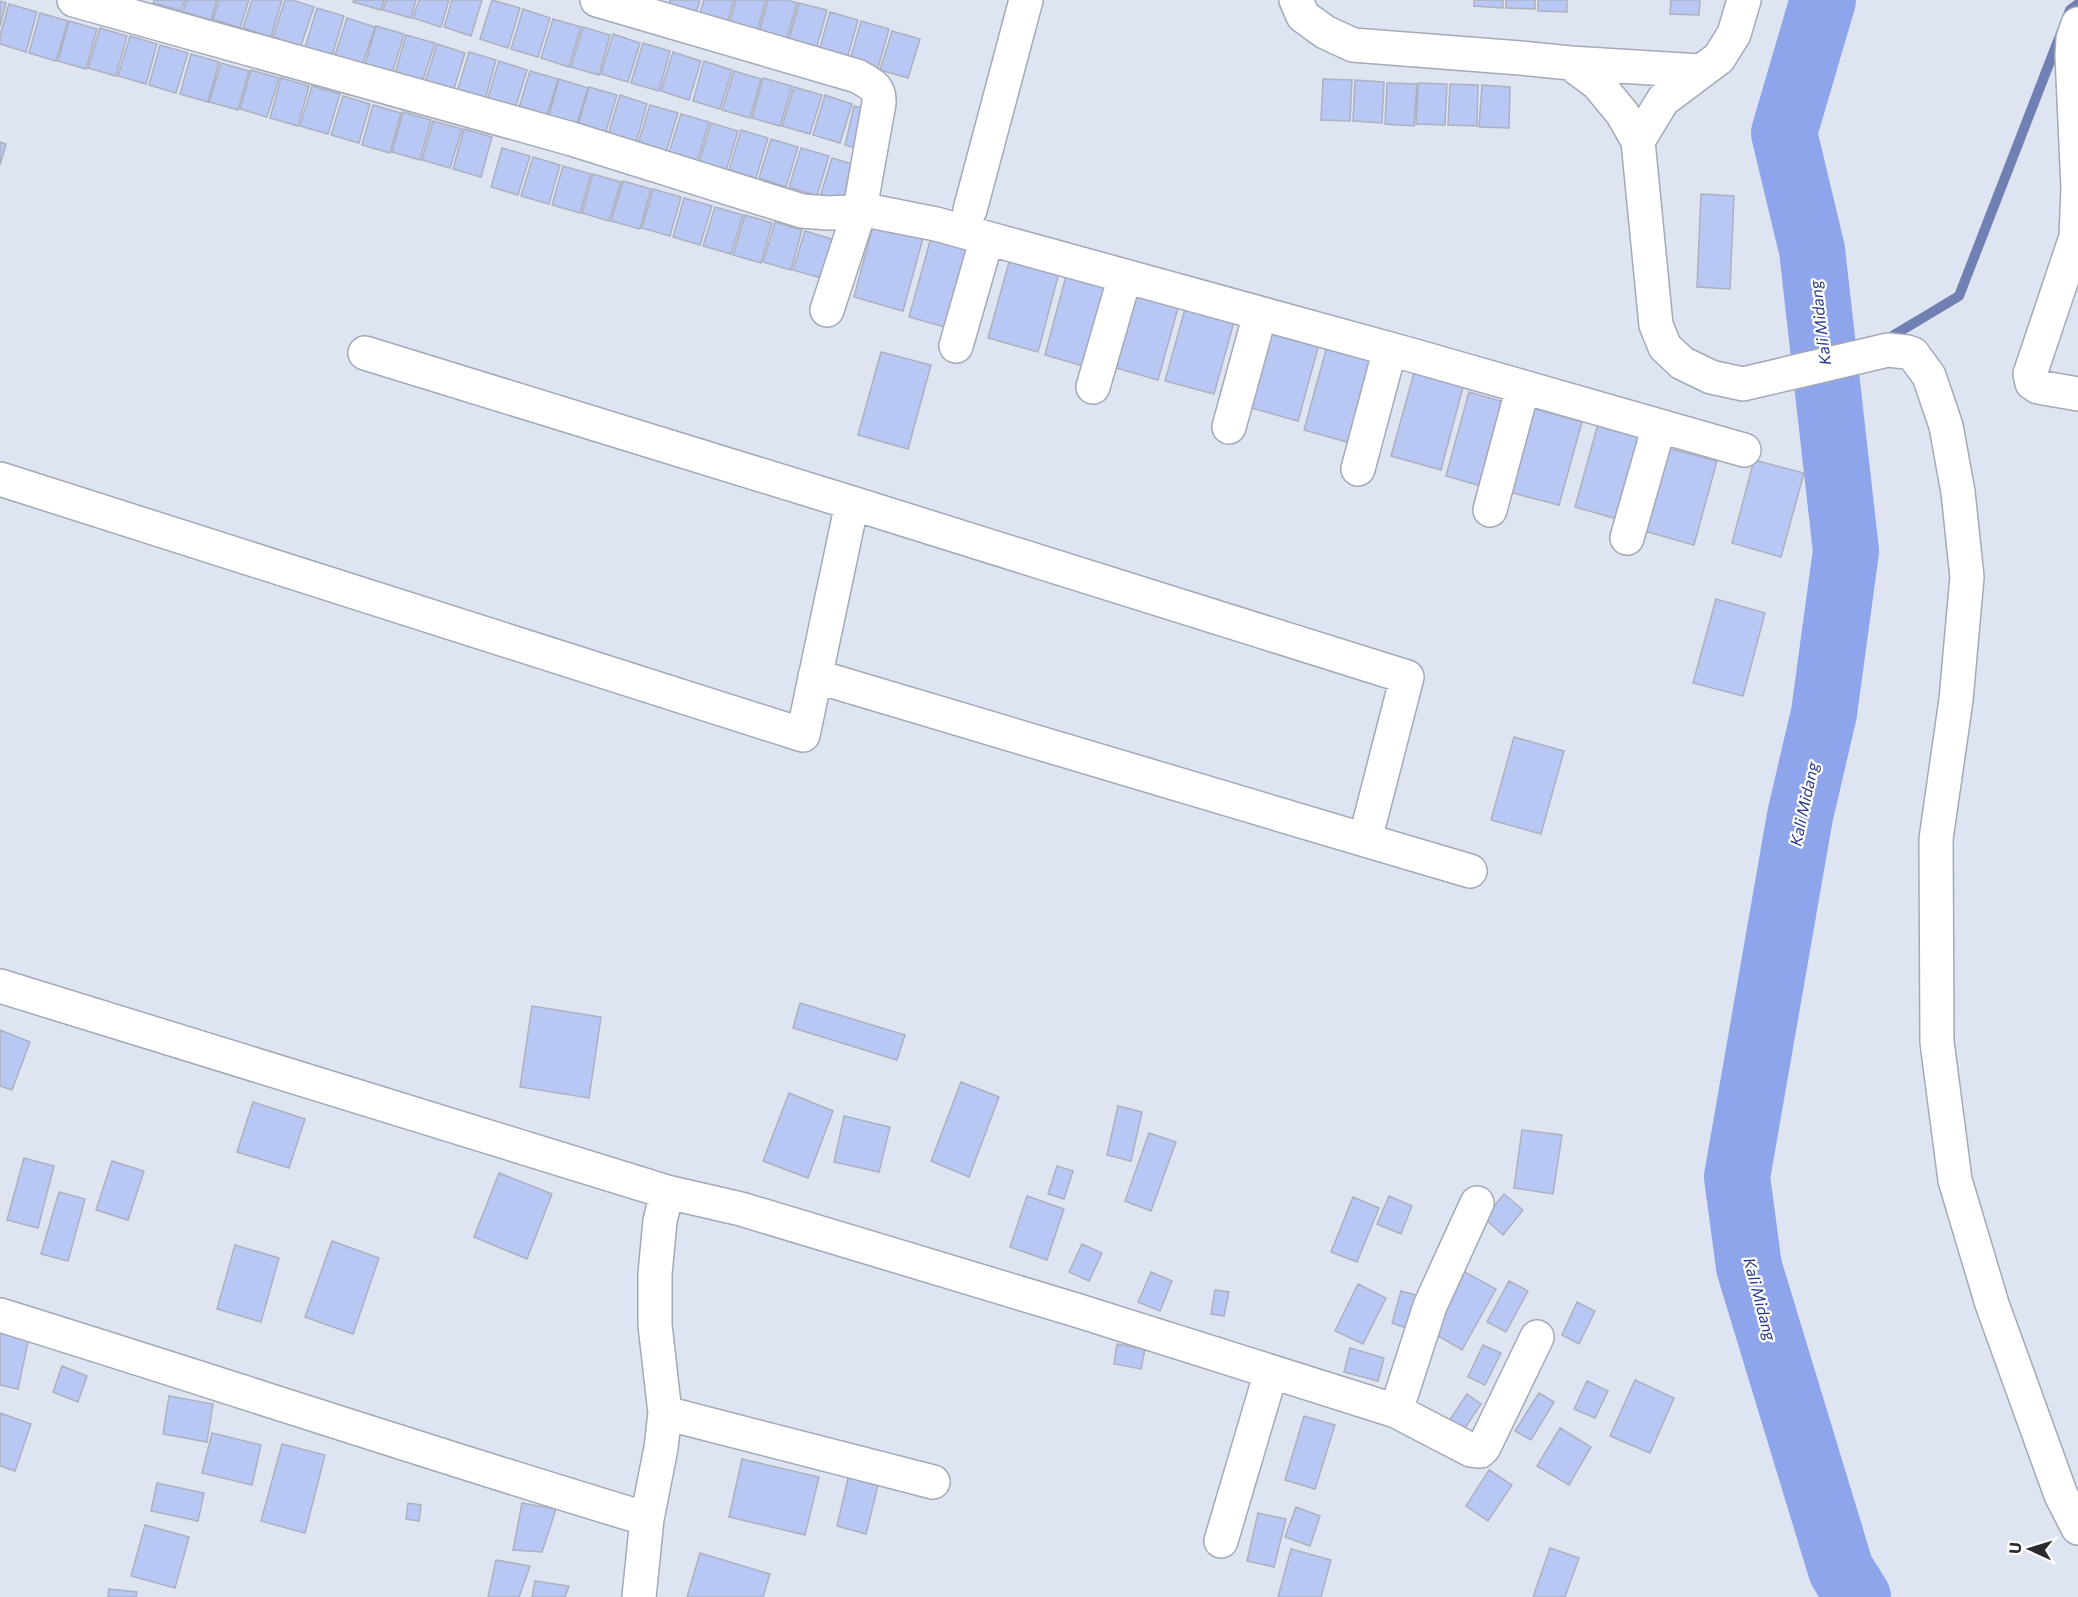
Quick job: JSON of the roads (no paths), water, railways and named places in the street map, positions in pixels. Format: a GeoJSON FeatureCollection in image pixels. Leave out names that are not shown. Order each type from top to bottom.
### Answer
{"type":"FeatureCollection","features":[{"type":"Feature","properties":{"kind":"street"},"geometry":{"type":"LineString","coordinates":[[74,0],[572,139],[802,211],[828,213],[860,209],[936,224],[978,224],[1125,276],[1744,450]]}},
{"type":"Feature","properties":{"kind":"street"},"geometry":{"type":"LineString","coordinates":[[597,0],[856,76],[876,88],[879,103],[860,209],[827,309]]}},
{"type":"Feature","properties":{"kind":"street"},"geometry":{"type":"LineString","coordinates":[[956,346],[978,224],[1026,0]]}},
{"type":"Feature","properties":{"kind":"street"},"geometry":{"type":"LineString","coordinates":[[1296,0],[1303,16],[1326,32],[1353,45],[1700,71]]}},
{"type":"Feature","properties":{"kind":"street"},"geometry":{"type":"LineString","coordinates":[[1638,141],[1663,100],[1719,58],[1734,34],[1744,0]]}},
{"type":"Feature","properties":{"kind":"street"},"geometry":{"type":"LineString","coordinates":[[2078,24],[2073,39],[2072,55],[2078,188],[2076,237],[2030,374],[2032,383],[2038,387],[2078,394]]}},
{"type":"Feature","properties":{"kind":"street"},"geometry":{"type":"LineString","coordinates":[[1570,63],[1597,83],[1622,113],[1638,141],[1656,326],[1665,347],[1682,363],[1711,377],[1743,384],[1888,350],[1907,351],[1913,354],[1929,376],[1946,426],[1958,492],[1967,578],[1956,700],[1936,838],[1937,1042],[1955,1180],[1992,1304],[2061,1495],[2078,1528]]}},
{"type":"Feature","properties":{"kind":"street"},"geometry":{"type":"LineString","coordinates":[[1093,387],[1125,276]]}},
{"type":"Feature","properties":{"kind":"street"},"geometry":{"type":"LineString","coordinates":[[1229,427],[1260,314]]}},
{"type":"Feature","properties":{"kind":"street"},"geometry":{"type":"LineString","coordinates":[[1358,469],[1390,350]]}},
{"type":"Feature","properties":{"kind":"street"},"geometry":{"type":"LineString","coordinates":[[365,353],[1407,677],[1365,840]]}},
{"type":"Feature","properties":{"kind":"street"},"geometry":{"type":"LineString","coordinates":[[1490,510],[1524,387]]}},
{"type":"Feature","properties":{"kind":"street"},"geometry":{"type":"LineString","coordinates":[[1627,538],[1659,426]]}},
{"type":"Feature","properties":{"kind":"street"},"geometry":{"type":"LineString","coordinates":[[0,478],[803,735],[852,503]]}},
{"type":"Feature","properties":{"kind":"street"},"geometry":{"type":"LineString","coordinates":[[815,676],[1470,871]]}},
{"type":"Feature","properties":{"kind":"street"},"geometry":{"type":"LineString","coordinates":[[0,986],[667,1192],[764,1216],[1271,1371],[1395,1411],[1471,1450],[1480,1451],[1484,1447],[1537,1337]]}},
{"type":"Feature","properties":{"kind":"street"},"geometry":{"type":"LineString","coordinates":[[639,1597],[647,1519],[661,1448],[664,1413],[655,1325],[655,1285],[660,1221],[667,1192]]}},
{"type":"Feature","properties":{"kind":"street"},"geometry":{"type":"LineString","coordinates":[[1395,1411],[1430,1306],[1477,1203]]}},
{"type":"Feature","properties":{"kind":"street"},"geometry":{"type":"LineString","coordinates":[[0,1315],[268,1399],[463,1464],[647,1519]]}},
{"type":"Feature","properties":{"kind":"street"},"geometry":{"type":"LineString","coordinates":[[1221,1541],[1271,1371]]}},
{"type":"Feature","properties":{"kind":"street"},"geometry":{"type":"LineString","coordinates":[[664,1413],[933,1482]]}},
{"type":"Feature","properties":{"kind":"waterway","name":"Kali Midang"},"geometry":{"type":"LineString","coordinates":[[1823,0],[1784,133],[1812,250],[1846,551],[1824,713],[1800,816],[1737,1177],[1749,1267],[1841,1570],[1858,1597]]}},
{"type":"Feature","properties":{"kind":"waterway"},"geometry":{"type":"LineString","coordinates":[[1884,341],[1959,296],[2070,10],[2078,4]]}}]}
